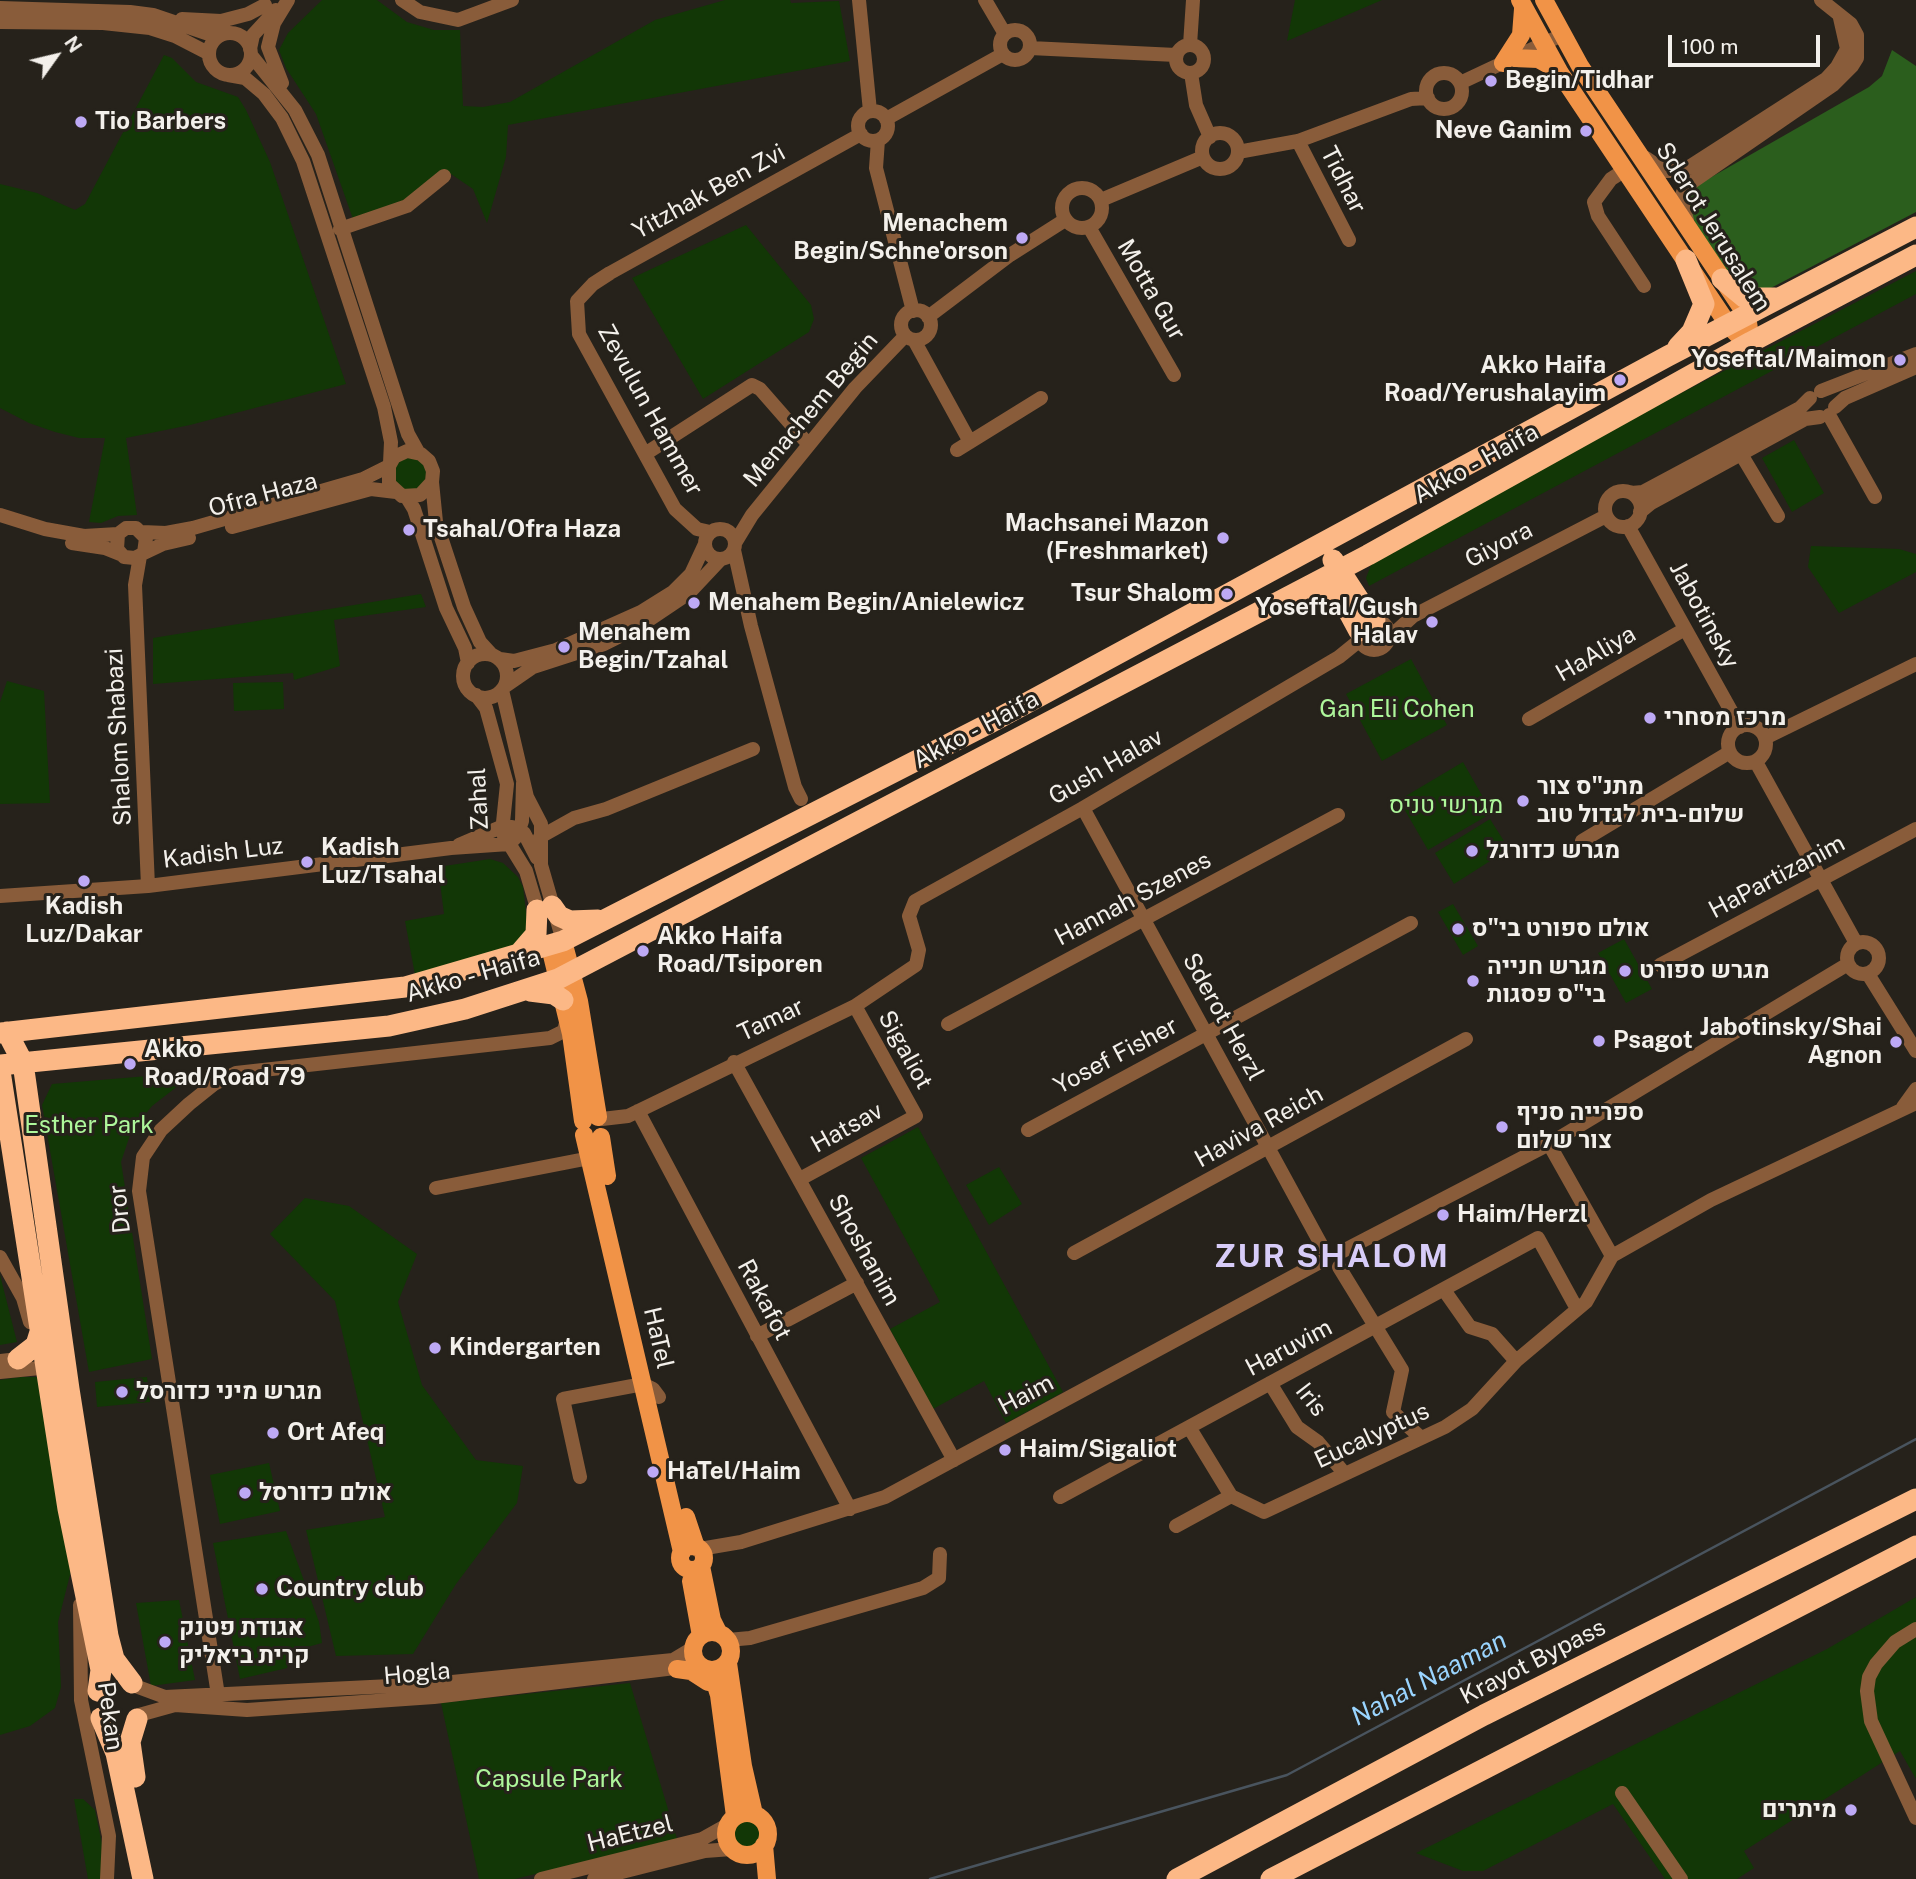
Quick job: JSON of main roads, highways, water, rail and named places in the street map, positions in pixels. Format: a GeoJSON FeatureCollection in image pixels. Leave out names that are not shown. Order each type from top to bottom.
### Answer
{"type":"FeatureCollection","features":[{"type":"Feature","properties":{"kind":"highway","name":"Akko - Haifa"},"geometry":{"type":"LineString","coordinates":[[4,1033],[405,987],[556,944],[620,914],[976,730],[1668,356],[1916,227]]}},
{"type":"Feature","properties":{"kind":"highway","name":"Akko - Haifa"},"geometry":{"type":"LineString","coordinates":[[0,1065],[390,1026],[528,990],[565,993],[1751,342],[1916,255]]}},
{"type":"Feature","properties":{"kind":"highway"},"geometry":{"type":"LineString","coordinates":[[1668,356],[1692,332],[1704,304],[1686,260]]}},
{"type":"Feature","properties":{"kind":"highway"},"geometry":{"type":"LineString","coordinates":[[1723,279],[1745,298],[1765,300],[1783,296]]}},
{"type":"Feature","properties":{"kind":"highway"},"geometry":{"type":"LineString","coordinates":[[1301,590],[1322,586],[1335,590],[1372,633],[1359,600],[1340,569],[1328,555],[1313,550]]}},
{"type":"Feature","properties":{"kind":"highway"},"geometry":{"type":"LineString","coordinates":[[1359,600],[1355,580],[1367,555]]}},
{"type":"Feature","properties":{"kind":"highway"},"geometry":{"type":"LineString","coordinates":[[514,958],[534,939],[544,908],[579,923],[620,914]]}},
{"type":"Feature","properties":{"kind":"highway"},"geometry":{"type":"LineString","coordinates":[[0,1058],[4,1033]]}},
{"type":"Feature","properties":{"kind":"highway"},"geometry":{"type":"LineString","coordinates":[[4,1033],[23,1063],[69,1389],[108,1636],[114,1659],[135,1685],[143,1700],[132,1732],[131,1752],[154,1879]]}},
{"type":"Feature","properties":{"kind":"highway"},"geometry":{"type":"LineString","coordinates":[[27,1097],[33,1076],[66,1058]]}},
{"type":"Feature","properties":{"kind":"highway"},"geometry":{"type":"LineString","coordinates":[[0,1071],[41,1329],[27,1360],[78,1558],[100,1670],[95,1705],[116,1753],[143,1879]]}},
{"type":"Feature","properties":{"kind":"highway"},"geometry":{"type":"LineString","coordinates":[[0,1100],[9,1122]]}},
{"type":"Feature","properties":{"kind":"highway","name":"Krayot Bypass"},"geometry":{"type":"LineString","coordinates":[[1177,1879],[1484,1715],[1916,1499]]}},
{"type":"Feature","properties":{"kind":"highway"},"geometry":{"type":"LineString","coordinates":[[1271,1879],[1916,1546]]}},
{"type":"Feature","properties":{"kind":"highway"},"geometry":{"type":"LineString","coordinates":[[98,1690],[112,1679],[135,1685]]}},
{"type":"Feature","properties":{"kind":"highway"},"geometry":{"type":"LineString","coordinates":[[101,1718],[119,1726],[138,1717]]}},
{"type":"Feature","properties":{"kind":"main road","name":"Sderot Jerusalem"},"geometry":{"type":"LineString","coordinates":[[1544,0],[1562,35],[1624,133],[1723,279],[1738,321]]}},
{"type":"Feature","properties":{"kind":"main road","name":"Sderot Jerusalem"},"geometry":{"type":"LineString","coordinates":[[1521,4],[1560,73],[1686,260],[1738,321],[1751,342]]}},
{"type":"Feature","properties":{"kind":"main road"},"geometry":{"type":"LineString","coordinates":[[1521,4],[1521,35],[1508,61],[1543,61],[1560,73]]}},
{"type":"Feature","properties":{"kind":"main road","name":"Zahal"},"geometry":{"type":"LineString","coordinates":[[556,944],[565,993]]}},
{"type":"Feature","properties":{"kind":"main road","name":"HaTel"},"geometry":{"type":"LineString","coordinates":[[565,993],[574,1054],[603,1157],[695,1557]]}},
{"type":"Feature","properties":{"kind":"main road","name":"HaTel"},"geometry":{"type":"LineString","coordinates":[[565,993],[595,1127],[590,1158],[643,1384],[712,1620],[731,1821]]}},
{"type":"Feature","properties":{"kind":"main road","name":"HaTel"},"geometry":{"type":"LineString","coordinates":[[714,1651],[754,1814]]}},
{"type":"Feature","properties":{"kind":"main road"},"geometry":{"type":"LineString","coordinates":[[677,1668],[701,1677],[719,1695]]}},
{"type":"Feature","properties":{"kind":"main road"},"geometry":{"type":"LineString","coordinates":[[757,1879],[726,1838],[731,1821],[754,1814],[768,1829],[764,1845],[767,1879]]}},
{"type":"Feature","properties":{"kind":"main road"},"geometry":{"type":"LineString","coordinates":[[738,1852],[757,1852],[764,1845]]}},
{"type":"Feature","properties":{"kind":"waterway","name":"Nahal Naaman"},"geometry":{"type":"LineString","coordinates":[[930,1879],[1287,1775],[1916,1439]]}},
{"type":"Feature","properties":{"kind":"place","name":"Begin/Tidhar"},"geometry":{"type":"Point","coordinates":[1491,81]}},
{"type":"Feature","properties":{"kind":"place","name":"Tio Barbers"},"geometry":{"type":"Point","coordinates":[81,122]}},
{"type":"Feature","properties":{"kind":"place","name":"Neve Ganim"},"geometry":{"type":"Point","coordinates":[1586,131]}},
{"type":"Feature","properties":{"kind":"place","name":"Menachem Begin/Schne'orson"},"geometry":{"type":"Point","coordinates":[1022,238]}},
{"type":"Feature","properties":{"kind":"place","name":"Yoseftal/Maimon"},"geometry":{"type":"Point","coordinates":[1900,360]}},
{"type":"Feature","properties":{"kind":"place","name":"Akko Haifa Road/Yerushalayim"},"geometry":{"type":"Point","coordinates":[1620,380]}},
{"type":"Feature","properties":{"kind":"place","name":"Tsahal/Ofra Haza"},"geometry":{"type":"Point","coordinates":[409,530]}},
{"type":"Feature","properties":{"kind":"place","name":"Machsanei Mazon (Freshmarket)"},"geometry":{"type":"Point","coordinates":[1223,538]}},
{"type":"Feature","properties":{"kind":"place","name":"Tsur Shalom"},"geometry":{"type":"Point","coordinates":[1227,594]}},
{"type":"Feature","properties":{"kind":"place","name":"Menahem Begin/Anielewicz"},"geometry":{"type":"Point","coordinates":[694,603]}},
{"type":"Feature","properties":{"kind":"place","name":"Yoseftal/Gush Halav"},"geometry":{"type":"Point","coordinates":[1432,622]}},
{"type":"Feature","properties":{"kind":"place","name":"Menahem Begin/Tzahal"},"geometry":{"type":"Point","coordinates":[564,647]}},
{"type":"Feature","properties":{"kind":"place","name":"מרכז מסחרי"},"geometry":{"type":"Point","coordinates":[1650,718]}},
{"type":"Feature","properties":{"kind":"place","name":"מתנ\"ס צור שלום-בית לגדול טוב"},"geometry":{"type":"Point","coordinates":[1523,801]}},
{"type":"Feature","properties":{"kind":"place","name":"מגרש כדורגל"},"geometry":{"type":"Point","coordinates":[1472,851]}},
{"type":"Feature","properties":{"kind":"place","name":"Kadish Luz/Tsahal"},"geometry":{"type":"Point","coordinates":[307,862]}},
{"type":"Feature","properties":{"kind":"place","name":"Kadish Luz/Dakar"},"geometry":{"type":"Point","coordinates":[84,881]}},
{"type":"Feature","properties":{"kind":"place","name":"אולם ספורט בי\"ס"},"geometry":{"type":"Point","coordinates":[1458,929]}},
{"type":"Feature","properties":{"kind":"place","name":"Akko Haifa Road/Tsiporen"},"geometry":{"type":"Point","coordinates":[643,951]}},
{"type":"Feature","properties":{"kind":"place","name":"מגרש ספורט"},"geometry":{"type":"Point","coordinates":[1625,971]}},
{"type":"Feature","properties":{"kind":"place","name":"מגרש חנייה בי\"ס פסגות"},"geometry":{"type":"Point","coordinates":[1473,981]}},
{"type":"Feature","properties":{"kind":"place","name":"Psagot"},"geometry":{"type":"Point","coordinates":[1599,1041]}},
{"type":"Feature","properties":{"kind":"place","name":"Jabotinsky/Shai Agnon"},"geometry":{"type":"Point","coordinates":[1896,1042]}},
{"type":"Feature","properties":{"kind":"place","name":"Akko Road/Road 79"},"geometry":{"type":"Point","coordinates":[130,1064]}},
{"type":"Feature","properties":{"kind":"place","name":"ספרייה סניף צור שלום"},"geometry":{"type":"Point","coordinates":[1502,1127]}},
{"type":"Feature","properties":{"kind":"place","name":"Haim/Herzl"},"geometry":{"type":"Point","coordinates":[1443,1215]}},
{"type":"Feature","properties":{"kind":"place","name":"Kindergarten"},"geometry":{"type":"Point","coordinates":[435,1348]}},
{"type":"Feature","properties":{"kind":"place","name":"מגרש מיני כדורסל"},"geometry":{"type":"Point","coordinates":[122,1392]}},
{"type":"Feature","properties":{"kind":"place","name":"Ort Afeq"},"geometry":{"type":"Point","coordinates":[273,1433]}},
{"type":"Feature","properties":{"kind":"place","name":"Haim/Sigaliot"},"geometry":{"type":"Point","coordinates":[1005,1450]}},
{"type":"Feature","properties":{"kind":"place","name":"HaTel/Haim"},"geometry":{"type":"Point","coordinates":[653,1472]}},
{"type":"Feature","properties":{"kind":"place","name":"אולם כדורסל"},"geometry":{"type":"Point","coordinates":[245,1493]}},
{"type":"Feature","properties":{"kind":"place","name":"Country club"},"geometry":{"type":"Point","coordinates":[262,1589]}},
{"type":"Feature","properties":{"kind":"place","name":"אגודת פטנק קרית ביאליק"},"geometry":{"type":"Point","coordinates":[165,1642]}},
{"type":"Feature","properties":{"kind":"place","name":"מיתרים"},"geometry":{"type":"Point","coordinates":[1851,1810]}},
{"type":"Feature","properties":{"kind":"district","name":"ZUR SHALOM"},"geometry":{"type":"Point","coordinates":[1332,1257]}},
{"type":"Feature","properties":{"kind":"park label","name":"Gan Eli Cohen"},"geometry":{"type":"Point","coordinates":[1397,710]}},
{"type":"Feature","properties":{"kind":"park label","name":"מגרשי טניס"},"geometry":{"type":"Point","coordinates":[1446,806]}},
{"type":"Feature","properties":{"kind":"park label","name":"Esther Park"},"geometry":{"type":"Point","coordinates":[89,1126]}},
{"type":"Feature","properties":{"kind":"park label","name":"Capsule Park"},"geometry":{"type":"Point","coordinates":[549,1780]}}]}
